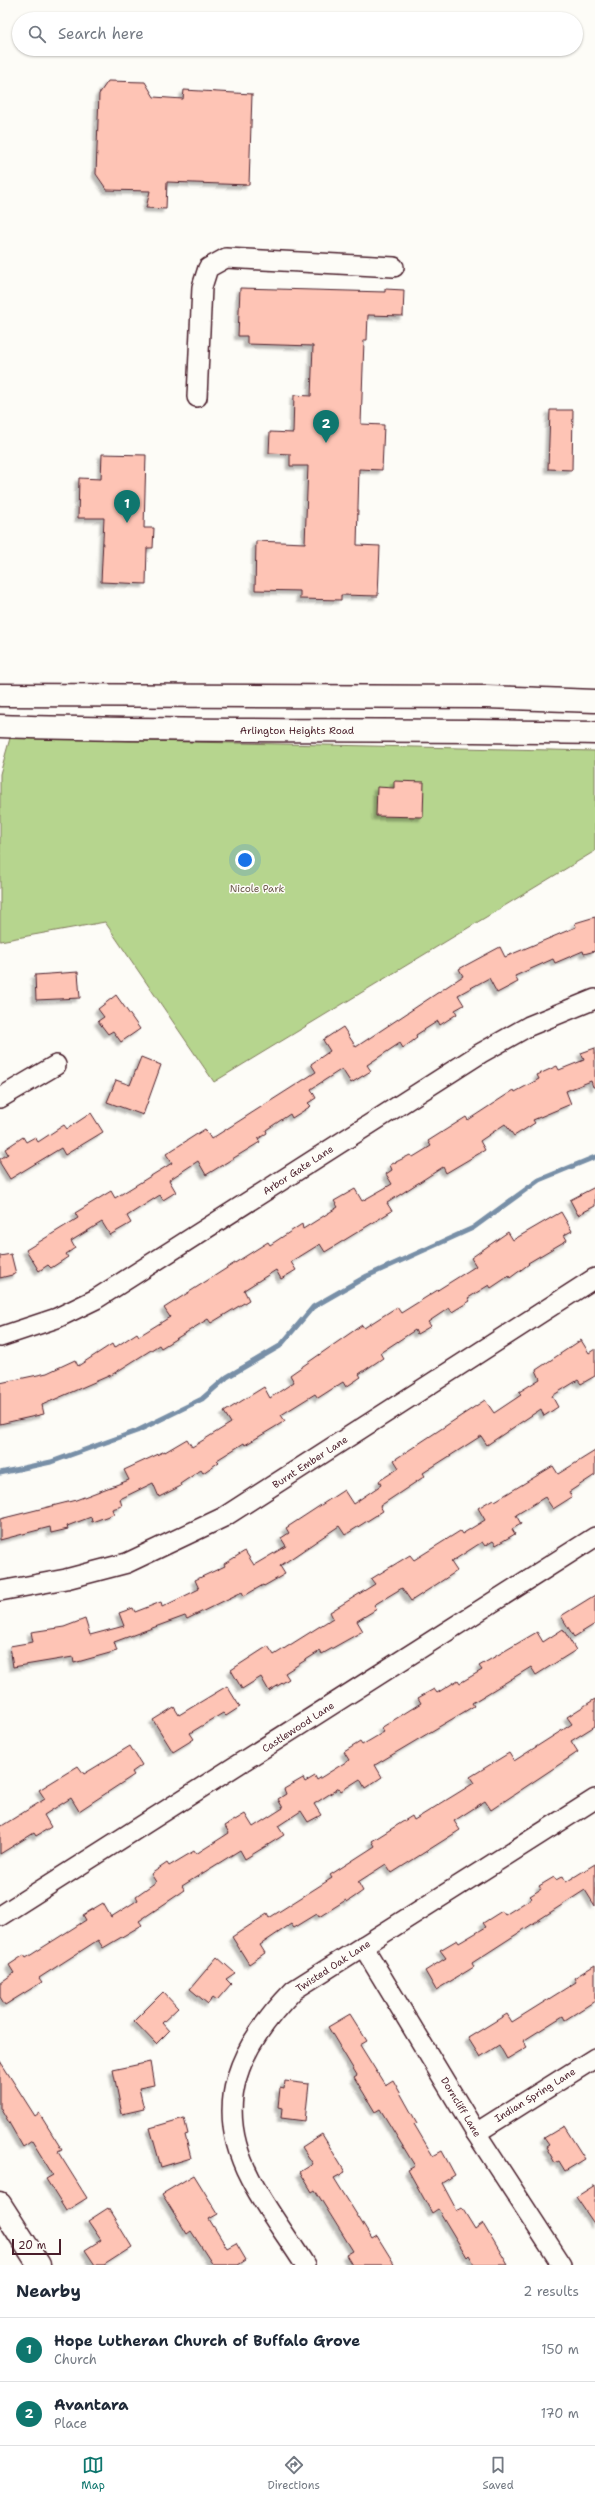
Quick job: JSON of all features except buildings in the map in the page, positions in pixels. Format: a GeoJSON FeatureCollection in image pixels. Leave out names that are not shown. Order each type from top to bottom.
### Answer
{"type":"FeatureCollection","features":[{"type":"Feature","properties":{"kind":"main road"},"geometry":{"type":"LineString","coordinates":[[0,695],[486,697],[595,701]]}},
{"type":"Feature","properties":{"kind":"main road","name":"Arlington Heights Road"},"geometry":{"type":"LineString","coordinates":[[0,726],[191,730],[396,729],[595,733]]}},
{"type":"Feature","properties":{"kind":"main road"},"geometry":{"type":"LineString","coordinates":[[0,2204],[39,2265]]}},
{"type":"Feature","properties":{"kind":"street"},"geometry":{"type":"LineString","coordinates":[[197,398],[202,286],[208,268],[226,258],[394,267]]}},
{"type":"Feature","properties":{"kind":"street","name":"Arbor Gate Lane"},"geometry":{"type":"LineString","coordinates":[[0,1337],[57,1318],[96,1299],[481,1053],[529,1026],[595,999]]}},
{"type":"Feature","properties":{"kind":"street"},"geometry":{"type":"LineString","coordinates":[[0,1098],[56,1065]]}},
{"type":"Feature","properties":{"kind":"street","name":"Burnt Ember Lane"},"geometry":{"type":"LineString","coordinates":[[0,1591],[66,1579],[127,1562],[224,1517],[595,1278]]}},
{"type":"Feature","properties":{"kind":"street","name":"Castlewood Lane"},"geometry":{"type":"LineString","coordinates":[[0,1916],[595,1537]]}},
{"type":"Feature","properties":{"kind":"street","name":"Twisted Oak Lane"},"geometry":{"type":"LineString","coordinates":[[305,2265],[250,2178],[236,2144],[232,2114],[236,2078],[249,2046],[268,2017],[294,1990],[595,1799]]}},
{"type":"Feature","properties":{"kind":"street","name":"Dorncliff Lane"},"geometry":{"type":"LineString","coordinates":[[363,1946],[476,2133],[562,2265]]}},
{"type":"Feature","properties":{"kind":"street","name":"Indian Spring Lane"},"geometry":{"type":"LineString","coordinates":[[476,2133],[595,2058]]}},
{"type":"Feature","properties":{"kind":"green space","name":"Nicole Park"},"geometry":{"type":"Polygon","coordinates":[[[10,738],[595,751],[595,851],[214,1082],[105,922],[0,941],[0,774],[10,738]]]}},
{"type":"Feature","properties":{"kind":"waterway"},"geometry":{"type":"LineString","coordinates":[[0,1473],[51,1462],[137,1431],[202,1399],[227,1377],[280,1346],[313,1307],[367,1276],[473,1228],[539,1180],[595,1157]]}},
{"type":"Feature","properties":{"kind":"place","name":"Avantara"},"geometry":{"type":"Point","coordinates":[326,443]}},
{"type":"Feature","properties":{"kind":"place","name":"Hope Lutheran Church of Buffalo Grove"},"geometry":{"type":"Point","coordinates":[127,523]}}]}
